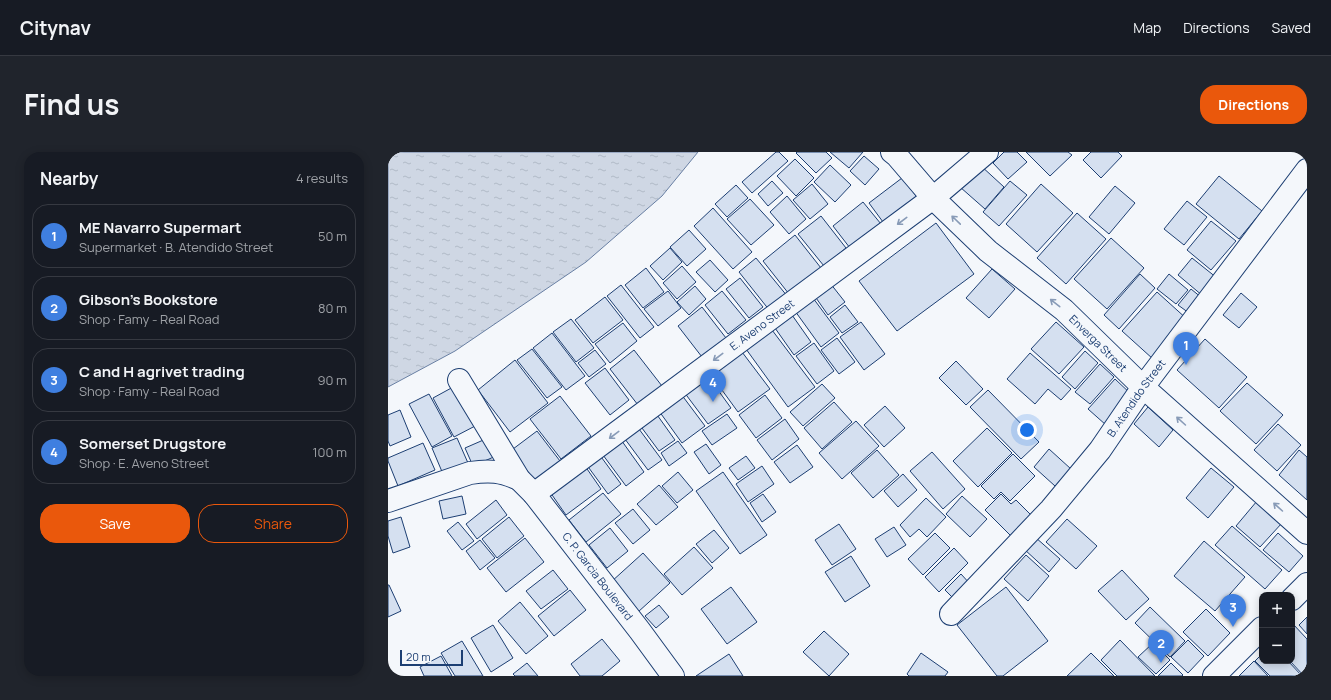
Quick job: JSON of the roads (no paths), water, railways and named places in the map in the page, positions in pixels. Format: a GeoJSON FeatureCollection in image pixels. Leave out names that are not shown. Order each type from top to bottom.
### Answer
{"type":"FeatureCollection","features":[{"type":"Feature","properties":{"kind":"street","name":"Enverga Street"},"geometry":{"type":"LineString","coordinates":[[892,152],[933,198],[988,251],[1064,310],[1143,387],[1307,533]]}},
{"type":"Feature","properties":{"kind":"street","name":"E. Aveno Street"},"geometry":{"type":"LineString","coordinates":[[526,487],[933,198],[987,152]]}},
{"type":"Feature","properties":{"kind":"street","name":"B. Atendido Street"},"geometry":{"type":"LineString","coordinates":[[952,614],[1051,509],[1100,450],[1143,387],[1307,170]]}},
{"type":"Feature","properties":{"kind":"street","name":"C. P. Garcia Boulevard"},"geometry":{"type":"LineString","coordinates":[[459,380],[526,487],[640,631],[672,676]]}},
{"type":"Feature","properties":{"kind":"street"},"geometry":{"type":"LineString","coordinates":[[388,501],[470,473],[477,472],[495,471],[506,473],[526,487]]}},
{"type":"Feature","properties":{"kind":"street"},"geometry":{"type":"LineString","coordinates":[[1295,596],[1307,584]]}},
{"type":"Feature","properties":{"kind":"street"},"geometry":{"type":"LineString","coordinates":[[1214,676],[1259,631]]}},
{"type":"Feature","properties":{"kind":"water"},"geometry":{"type":"Polygon","coordinates":[[[388,152],[698,152],[662,196],[586,262],[455,351],[388,387],[388,152]]]}},
{"type":"Feature","properties":{"kind":"place","name":"ME Navarro Supermart"},"geometry":{"type":"Point","coordinates":[1186,365]}},
{"type":"Feature","properties":{"kind":"place","name":"Somerset Drugstore"},"geometry":{"type":"Point","coordinates":[713,402]}},
{"type":"Feature","properties":{"kind":"place","name":"C and H agrivet trading"},"geometry":{"type":"Point","coordinates":[1233,627]}},
{"type":"Feature","properties":{"kind":"place","name":"Gibson's Bookstore"},"geometry":{"type":"Point","coordinates":[1161,663]}}]}
